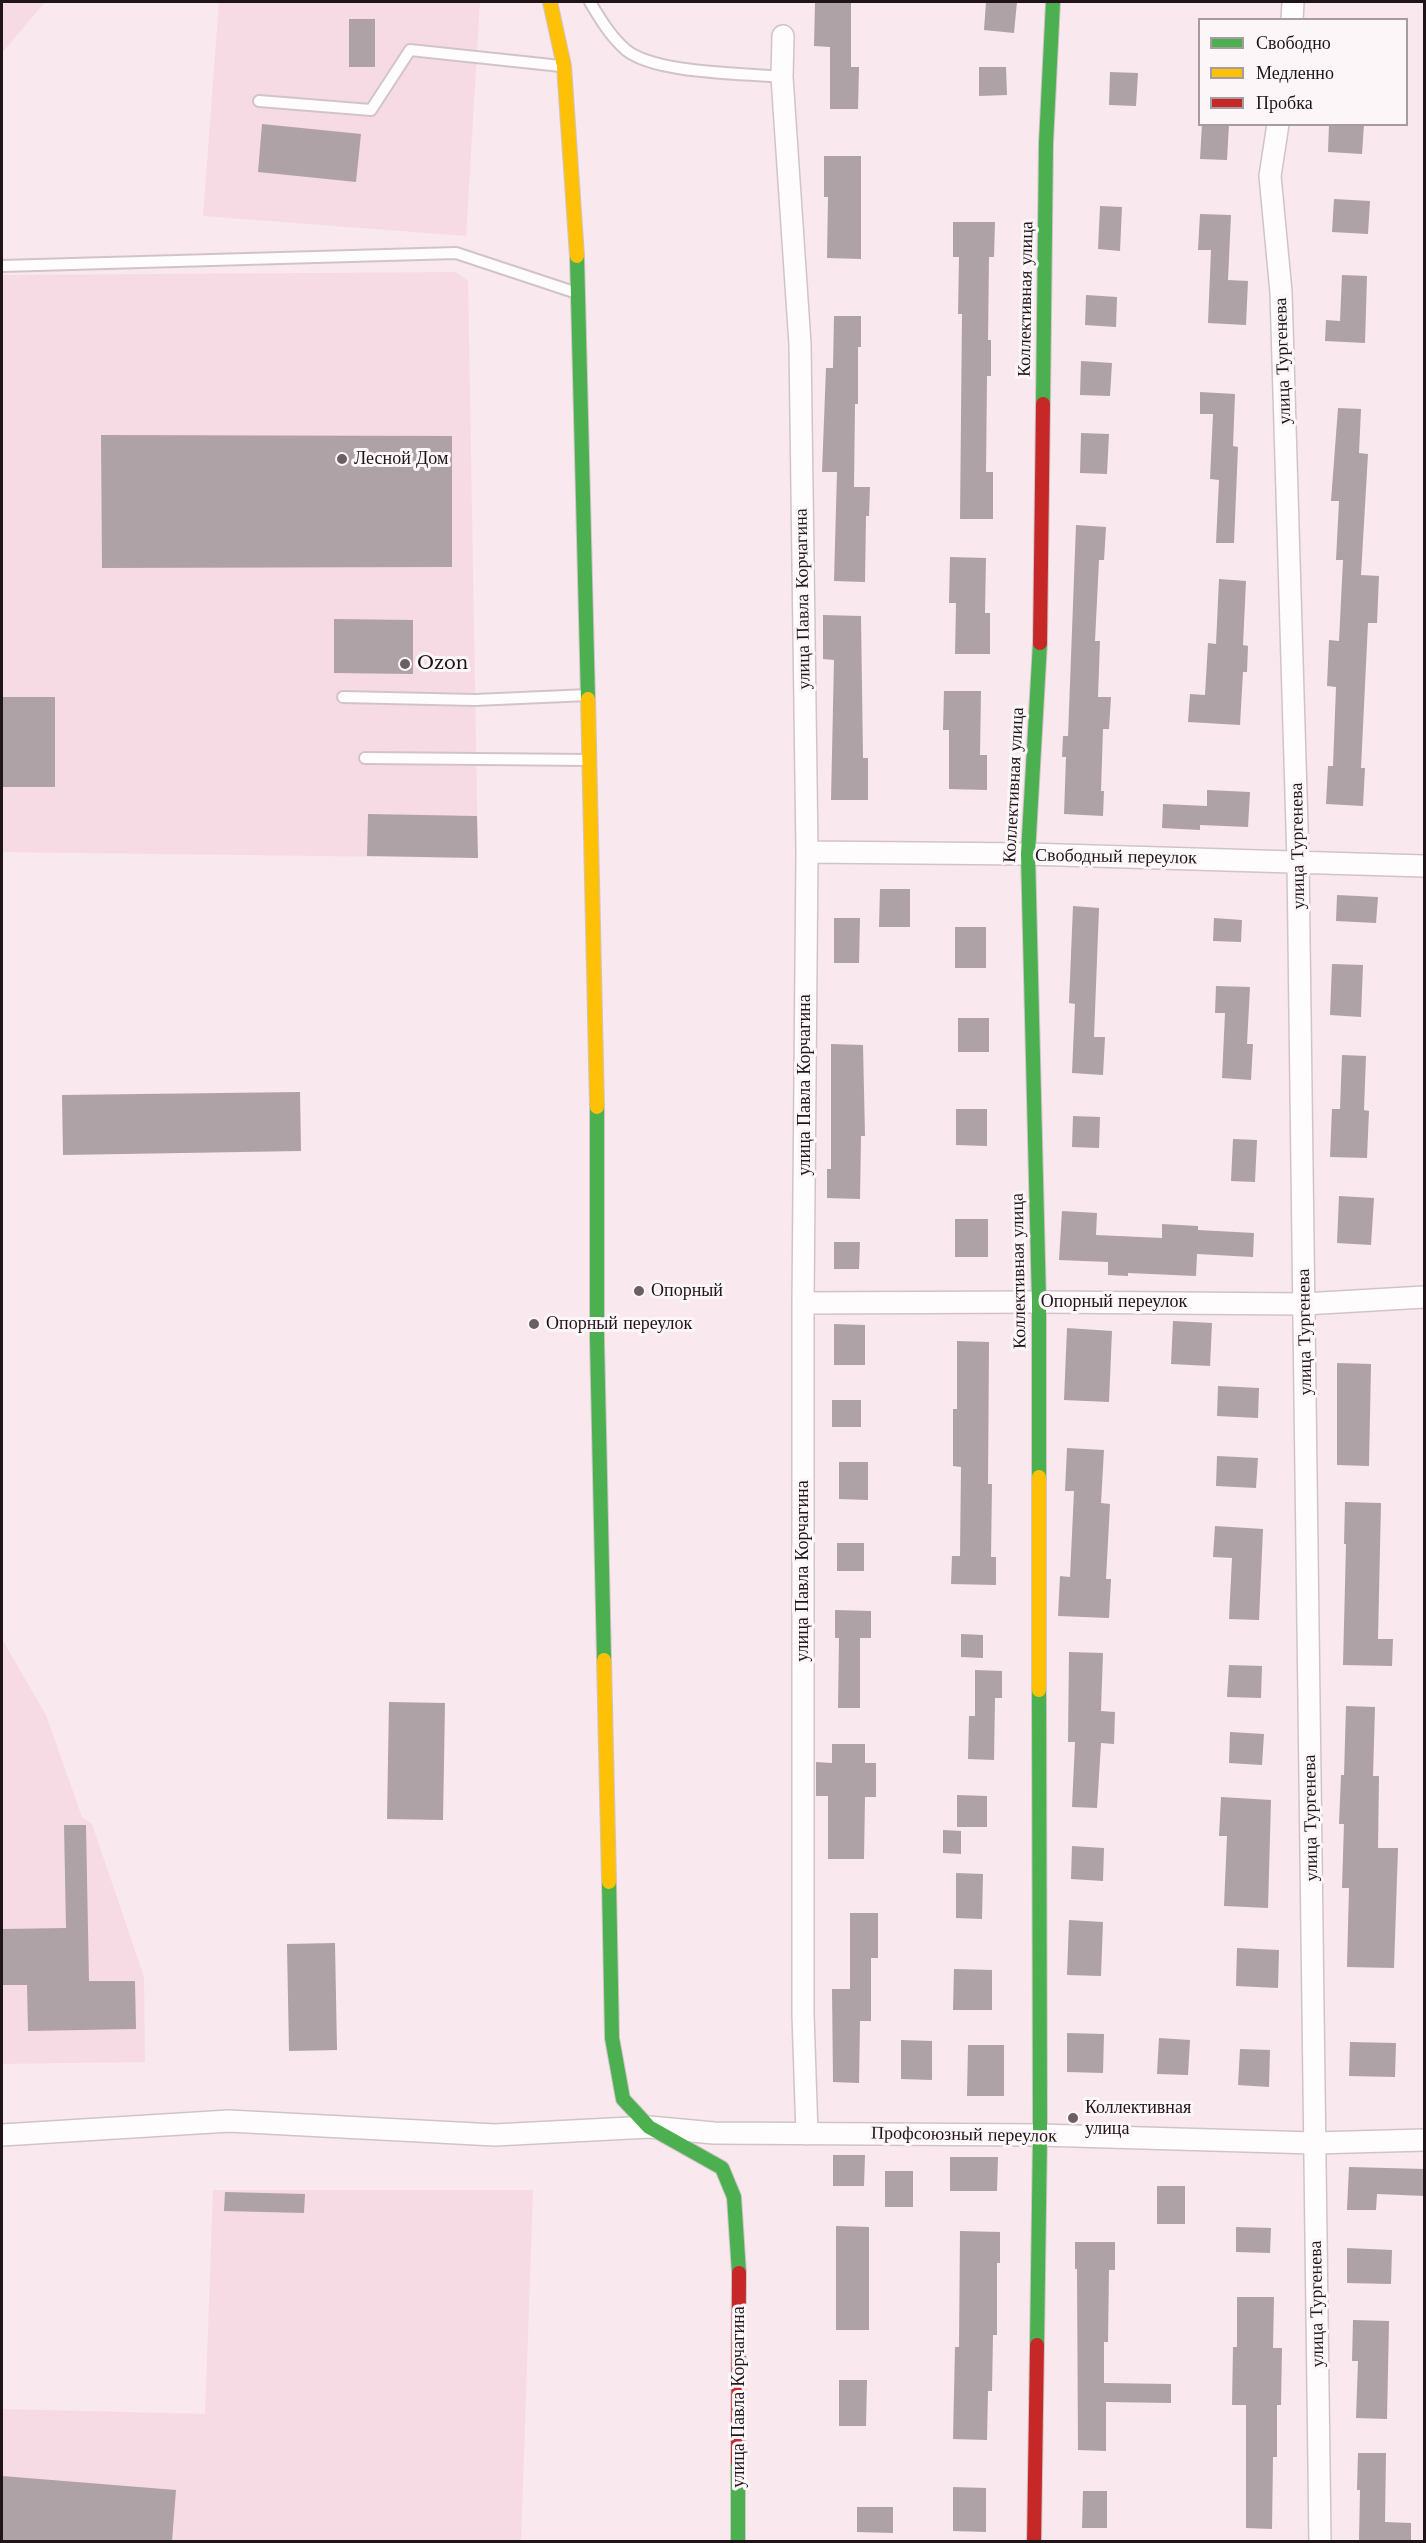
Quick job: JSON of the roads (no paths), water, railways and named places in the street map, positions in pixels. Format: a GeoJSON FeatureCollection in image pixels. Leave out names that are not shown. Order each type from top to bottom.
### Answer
{"type":"FeatureCollection","features":[{"type":"Feature","properties":{"kind":"street","name":"улица Павла Корчагина"},"geometry":{"type":"LineString","coordinates":[[550,2],[564,66],[580,294],[598,1153],[597,1340],[612,2038],[623,2099],[649,2127],[722,2168],[734,2197],[740,2253],[738,2541]]}},
{"type":"Feature","properties":{"kind":"street","name":"Коллективная улица"},"geometry":{"type":"LineString","coordinates":[[1034,2541],[1040,2135],[1039,1302],[1028,854],[1041,617],[1046,143],[1053,2]]}},
{"type":"Feature","properties":{"kind":"street"},"geometry":{"type":"LineString","coordinates":[[1292,18],[1293,2]]}},
{"type":"Feature","properties":{"kind":"street","name":"улица Павла Корчагина"},"geometry":{"type":"LineString","coordinates":[[783,36],[782,77],[800,345],[807,852],[803,1303],[802,2015],[807,2134]]}},
{"type":"Feature","properties":{"kind":"street","name":"улица Тургенева"},"geometry":{"type":"LineString","coordinates":[[1278,126],[1270,176],[1281,292],[1298,861],[1320,2541]]}},
{"type":"Feature","properties":{"kind":"street","name":"Свободный переулок"},"geometry":{"type":"LineString","coordinates":[[807,852],[1028,854],[1425,866]]}},
{"type":"Feature","properties":{"kind":"street","name":"Опорный переулок"},"geometry":{"type":"LineString","coordinates":[[803,1303],[1305,1304],[1425,1297]]}},
{"type":"Feature","properties":{"kind":"street","name":"Профсоюзный переулок"},"geometry":{"type":"LineString","coordinates":[[2,2135],[229,2121],[495,2135],[649,2127],[714,2133],[1040,2135],[1314,2143],[1425,2140]]}},
{"type":"Feature","properties":{"kind":"lane"},"geometry":{"type":"LineString","coordinates":[[590,2],[603,25],[627,51],[663,66],[782,77]]}},
{"type":"Feature","properties":{"kind":"lane"},"geometry":{"type":"LineString","coordinates":[[259,101],[371,110],[410,50],[564,66]]}},
{"type":"Feature","properties":{"kind":"lane"},"geometry":{"type":"LineString","coordinates":[[2,266],[456,253],[580,294]]}},
{"type":"Feature","properties":{"kind":"lane"},"geometry":{"type":"LineString","coordinates":[[343,697],[475,700],[588,695]]}},
{"type":"Feature","properties":{"kind":"lane"},"geometry":{"type":"LineString","coordinates":[[365,758],[590,760]]}},
{"type":"Feature","properties":{"kind":"place","name":"Лесной Дом"},"geometry":{"type":"Point","coordinates":[342,459]}},
{"type":"Feature","properties":{"kind":"place","name":"Ozon"},"geometry":{"type":"Point","coordinates":[405,664]}},
{"type":"Feature","properties":{"kind":"place","name":"Опорный"},"geometry":{"type":"Point","coordinates":[639,1291]}},
{"type":"Feature","properties":{"kind":"place","name":"Опорный переулок"},"geometry":{"type":"Point","coordinates":[534,1324]}},
{"type":"Feature","properties":{"kind":"place","name":"Коллективная улица"},"geometry":{"type":"Point","coordinates":[1073,2118]}}]}
